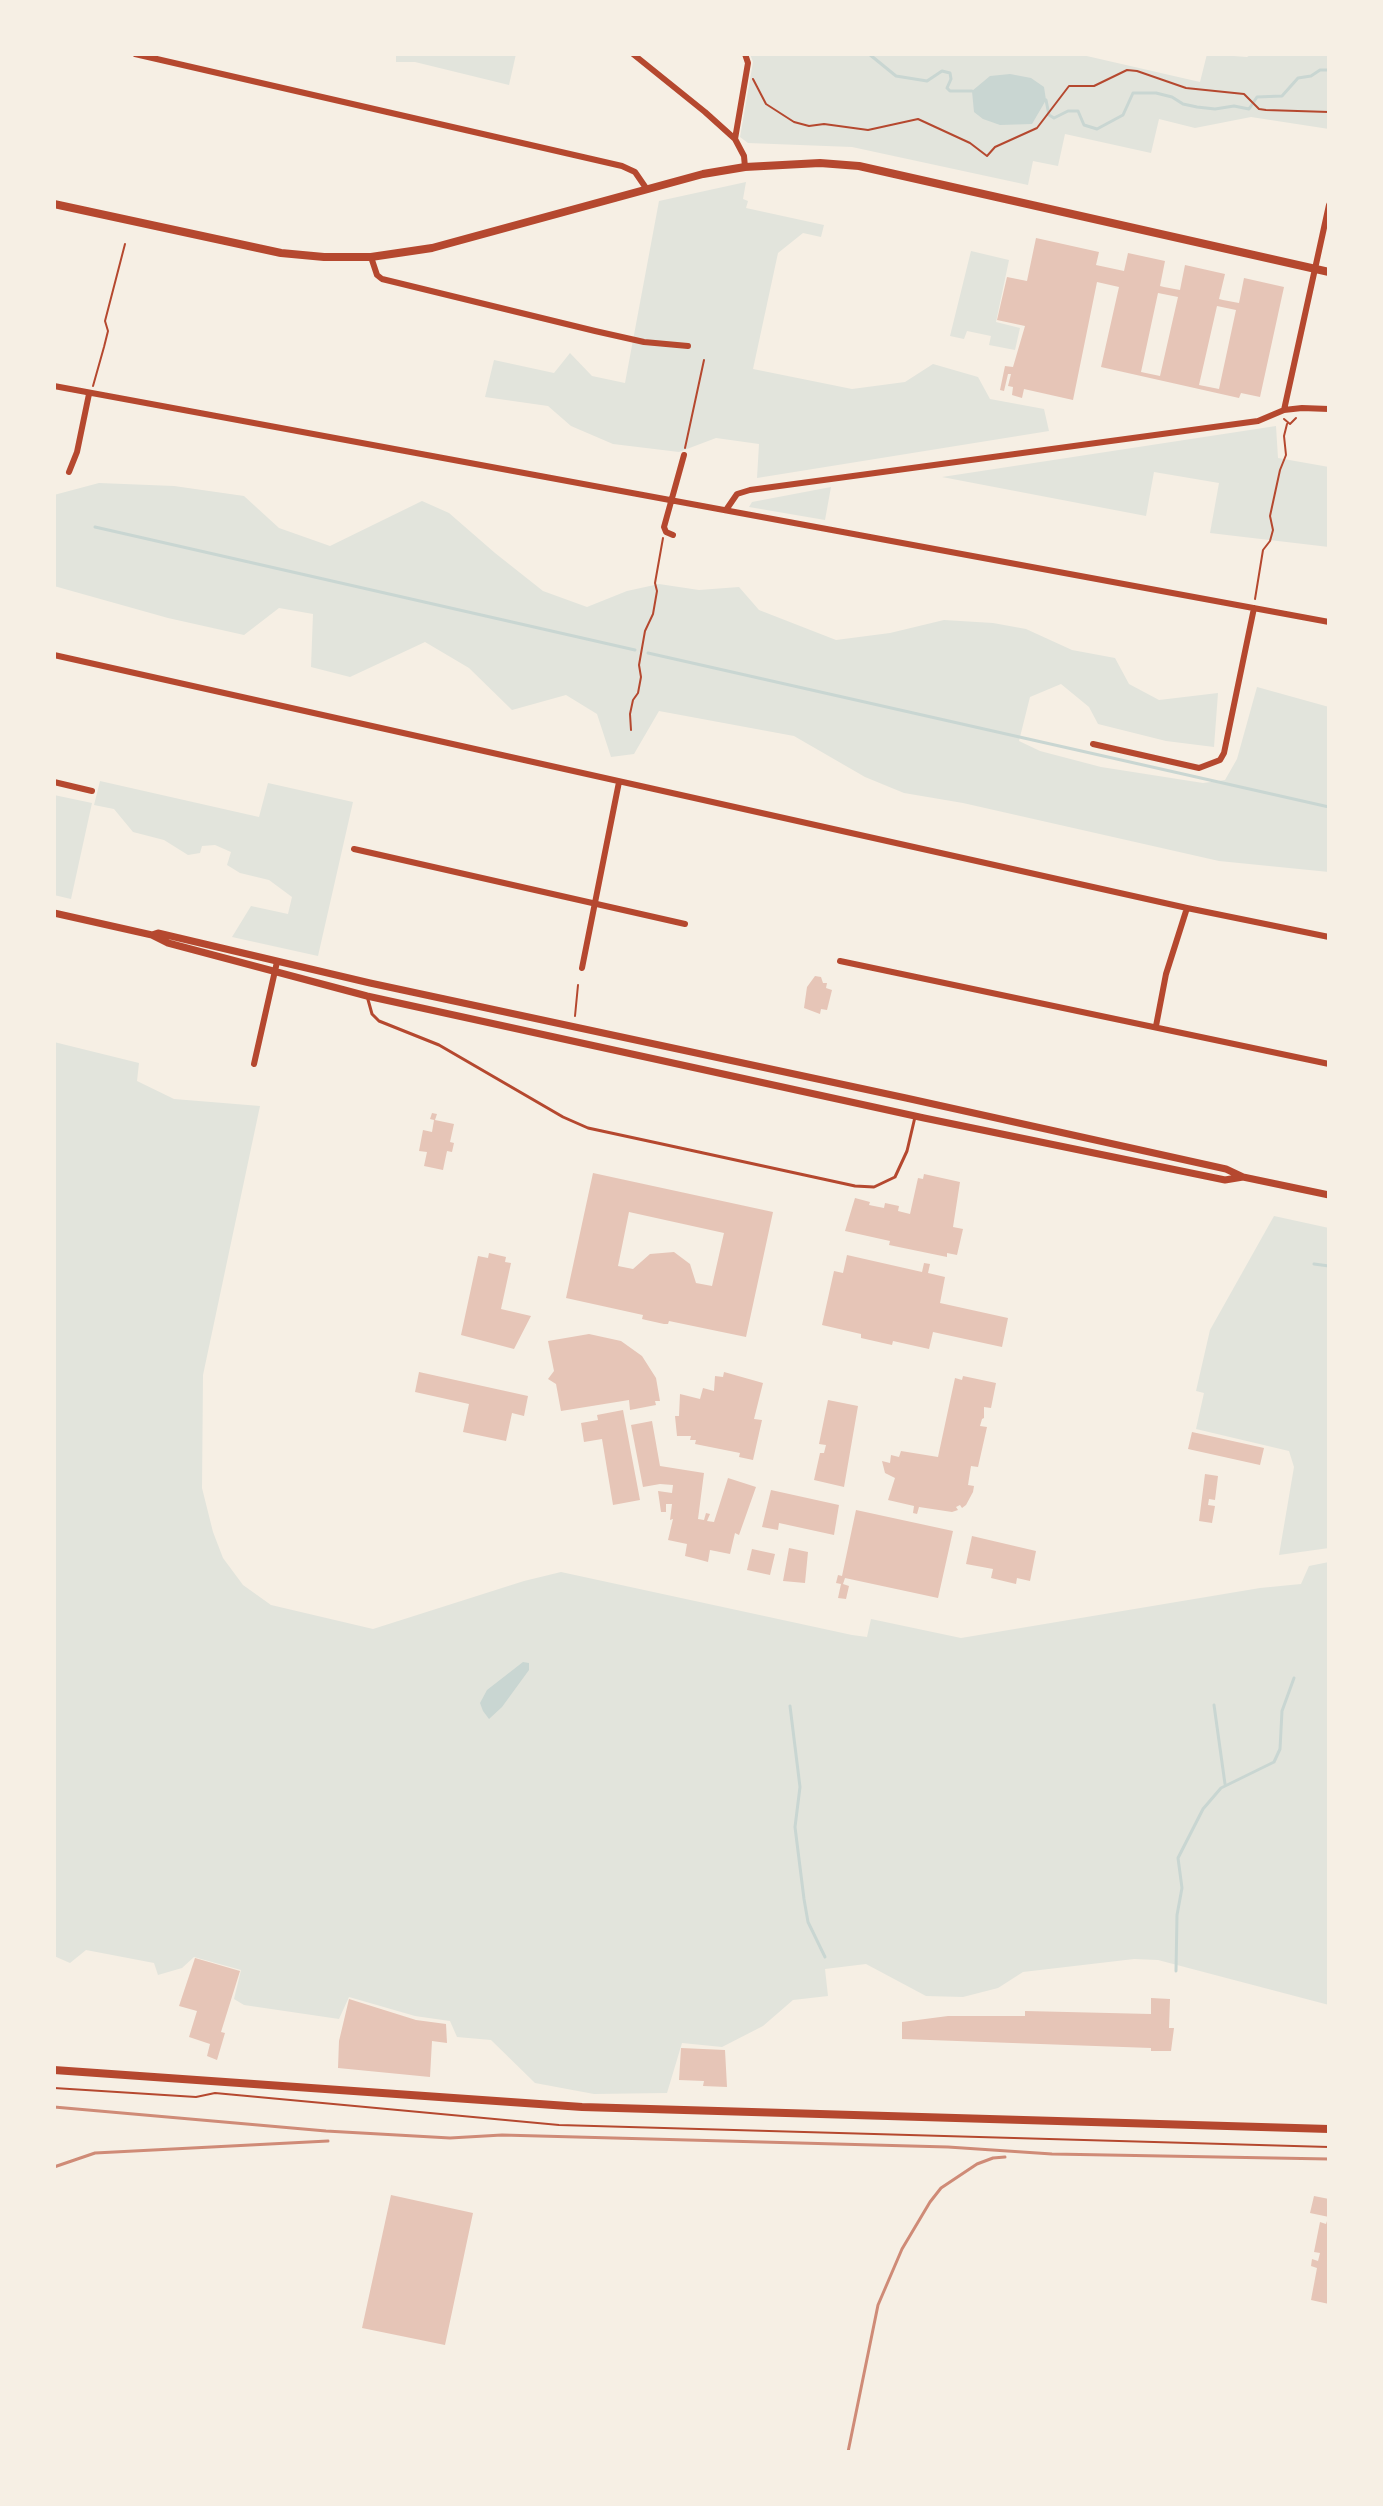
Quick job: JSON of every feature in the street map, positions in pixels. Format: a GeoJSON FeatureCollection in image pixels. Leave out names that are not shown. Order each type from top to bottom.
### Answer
{"type":"FeatureCollection","features":[{"type":"Feature","properties":{"kind":"main road"},"geometry":{"type":"LineString","coordinates":[[54,204],[281,253],[371,257],[432,248],[646,188],[745,167],[820,163],[859,166],[1329,272]]}},
{"type":"Feature","properties":{"kind":"main road"},"geometry":{"type":"LineString","coordinates":[[54,2070],[582,2107],[1329,2129]]}},
{"type":"Feature","properties":{"kind":"street"},"geometry":{"type":"LineString","coordinates":[[135,54],[622,166],[635,172],[646,188]]}},
{"type":"Feature","properties":{"kind":"street"},"geometry":{"type":"LineString","coordinates":[[633,54],[735,139],[744,156],[745,167]]}},
{"type":"Feature","properties":{"kind":"street"},"geometry":{"type":"LineString","coordinates":[[735,139],[748,63],[745,54]]}},
{"type":"Feature","properties":{"kind":"street"},"geometry":{"type":"LineString","coordinates":[[1284,414],[1329,205]]}},
{"type":"Feature","properties":{"kind":"street"},"geometry":{"type":"LineString","coordinates":[[371,257],[377,275],[382,279],[607,334],[644,342],[688,346]]}},
{"type":"Feature","properties":{"kind":"street"},"geometry":{"type":"LineString","coordinates":[[54,386],[1329,622]]}},
{"type":"Feature","properties":{"kind":"street"},"geometry":{"type":"LineString","coordinates":[[69,472],[77,452],[89,394]]}},
{"type":"Feature","properties":{"kind":"street"},"geometry":{"type":"LineString","coordinates":[[726,510],[737,494],[750,490],[1243,424],[1284,414],[1329,409]]}},
{"type":"Feature","properties":{"kind":"street"},"geometry":{"type":"LineString","coordinates":[[670,533],[664,527],[684,455]]}},
{"type":"Feature","properties":{"kind":"street"},"geometry":{"type":"LineString","coordinates":[[1093,744],[1199,768],[1220,760],[1254,608]]}},
{"type":"Feature","properties":{"kind":"street"},"geometry":{"type":"LineString","coordinates":[[54,655],[1329,937]]}},
{"type":"Feature","properties":{"kind":"street"},"geometry":{"type":"LineString","coordinates":[[54,782],[92,791]]}},
{"type":"Feature","properties":{"kind":"street"},"geometry":{"type":"LineString","coordinates":[[582,968],[619,782]]}},
{"type":"Feature","properties":{"kind":"street"},"geometry":{"type":"LineString","coordinates":[[354,849],[685,924]]}},
{"type":"Feature","properties":{"kind":"street"},"geometry":{"type":"LineString","coordinates":[[1156,1026],[1166,974],[1187,908]]}},
{"type":"Feature","properties":{"kind":"street"},"geometry":{"type":"LineString","coordinates":[[54,913],[152,935],[168,943],[367,996],[915,1116],[1225,1180],[1243,1177]]}},
{"type":"Feature","properties":{"kind":"street"},"geometry":{"type":"LineString","coordinates":[[152,935],[158,933],[277,962],[1211,1165],[1243,1177],[1329,1195]]}},
{"type":"Feature","properties":{"kind":"street"},"geometry":{"type":"LineString","coordinates":[[840,961],[1329,1064]]}},
{"type":"Feature","properties":{"kind":"street"},"geometry":{"type":"LineString","coordinates":[[254,1064],[277,962]]}},
{"type":"Feature","properties":{"kind":"lane"},"geometry":{"type":"LineString","coordinates":[[367,996],[372,1014],[387,1026],[439,1045],[588,1128],[632,1138],[855,1186],[874,1187],[895,1177],[907,1151],[915,1116]]}},
{"type":"Feature","properties":{"kind":"path"},"geometry":{"type":"LineString","coordinates":[[748,63],[766,104],[794,122],[868,130],[918,119],[970,143],[987,156],[995,147],[1037,128],[1069,86],[1094,86],[1127,70],[1186,88],[1234,92],[1249,98],[1259,109],[1329,112]]}},
{"type":"Feature","properties":{"kind":"path"},"geometry":{"type":"LineString","coordinates":[[89,394],[104,347],[108,330],[105,321],[125,244]]}},
{"type":"Feature","properties":{"kind":"path"},"geometry":{"type":"LineString","coordinates":[[684,455],[704,360]]}},
{"type":"Feature","properties":{"kind":"path"},"geometry":{"type":"LineString","coordinates":[[1287,424],[1293,423],[1297,413]]}},
{"type":"Feature","properties":{"kind":"path"},"geometry":{"type":"LineString","coordinates":[[1255,600],[1263,550],[1273,530],[1270,516],[1286,455],[1284,436],[1287,424],[1284,414]]}},
{"type":"Feature","properties":{"kind":"path"},"geometry":{"type":"LineString","coordinates":[[631,730],[630,714],[641,677],[639,665],[645,631],[653,614],[657,594],[655,583],[670,533]]}},
{"type":"Feature","properties":{"kind":"path"},"geometry":{"type":"LineString","coordinates":[[575,1016],[578,985]]}},
{"type":"Feature","properties":{"kind":"path"},"geometry":{"type":"LineString","coordinates":[[54,2088],[196,2097],[215,2093],[559,2125],[1329,2147]]}},
{"type":"Feature","properties":{"kind":"shaded area"},"geometry":{"type":"Polygon","coordinates":[[[396,54],[516,54],[509,85],[415,62],[396,62],[396,54]]]}},
{"type":"Feature","properties":{"kind":"shaded area"},"geometry":{"type":"Polygon","coordinates":[[[750,54],[1078,54],[1200,82],[1207,54],[1247,57],[1252,54],[1329,54],[1329,129],[1251,117],[1195,128],[1159,119],[1151,153],[1065,134],[1058,166],[1033,161],[1028,185],[852,147],[748,143],[740,137],[753,62],[750,54]]]}},
{"type":"Feature","properties":{"kind":"shaded area"},"geometry":{"type":"Polygon","coordinates":[[[1010,74],[1031,78],[1044,87],[1046,100],[1032,124],[1000,125],[974,112],[972,91],[990,76],[1010,74]]]}},
{"type":"Feature","properties":{"kind":"shaded area"},"geometry":{"type":"Polygon","coordinates":[[[746,182],[743,199],[748,201],[746,208],[824,225],[821,237],[803,233],[778,253],[753,369],[852,389],[905,382],[933,364],[978,377],[990,399],[1044,409],[1049,431],[757,478],[759,444],[716,438],[679,452],[613,444],[571,426],[548,406],[485,397],[494,360],[554,373],[570,353],[592,376],[625,383],[659,201],[746,182]]]}},
{"type":"Feature","properties":{"kind":"shaded area"},"geometry":{"type":"Polygon","coordinates":[[[971,251],[1009,260],[996,322],[1020,328],[1015,350],[989,345],[991,336],[967,331],[964,339],[950,336],[971,251]]]}},
{"type":"Feature","properties":{"kind":"shaded area"},"geometry":{"type":"Polygon","coordinates":[[[1276,426],[1278,458],[1329,467],[1329,547],[1210,533],[1219,483],[1154,472],[1146,516],[942,477],[1276,426]]]}},
{"type":"Feature","properties":{"kind":"shaded area"},"geometry":{"type":"Polygon","coordinates":[[[99,483],[174,486],[244,496],[279,528],[330,546],[422,501],[449,513],[543,591],[587,607],[627,591],[659,584],[699,590],[739,587],[759,610],[836,640],[890,633],[944,620],[993,623],[1026,629],[1072,650],[1115,658],[1129,684],[1159,700],[1218,693],[1214,747],[1166,741],[1098,724],[1089,707],[1061,684],[1030,697],[1019,741],[1040,751],[1101,767],[1203,783],[1225,780],[1237,759],[1257,687],[1329,707],[1329,872],[1219,861],[963,803],[904,793],[865,777],[794,736],[659,711],[634,754],[611,757],[597,714],[566,695],[512,710],[469,668],[425,642],[350,677],[311,667],[313,614],[279,608],[244,635],[168,618],[54,586],[54,495],[99,483]]]}},
{"type":"Feature","properties":{"kind":"shaded area"},"geometry":{"type":"Polygon","coordinates":[[[831,487],[825,520],[749,507],[752,502],[831,487]]]}},
{"type":"Feature","properties":{"kind":"shaded area"},"geometry":{"type":"Polygon","coordinates":[[[100,781],[259,817],[268,783],[353,802],[318,956],[232,937],[251,906],[288,914],[292,897],[269,880],[240,873],[227,865],[231,852],[215,845],[202,846],[200,853],[188,855],[164,840],[133,832],[114,809],[94,805],[100,781]]]}},
{"type":"Feature","properties":{"kind":"shaded area"},"geometry":{"type":"Polygon","coordinates":[[[54,795],[92,803],[71,899],[54,895],[54,795]]]}},
{"type":"Feature","properties":{"kind":"shaded area"},"geometry":{"type":"Polygon","coordinates":[[[54,1042],[139,1063],[137,1081],[174,1099],[260,1106],[203,1375],[202,1488],[223,1558],[243,1585],[271,1605],[373,1629],[561,1572],[852,1635],[867,1637],[871,1619],[961,1638],[1260,1588],[1301,1584],[1309,1566],[1329,1562],[1329,2005],[1158,1960],[1134,1959],[1023,1972],[998,1988],[963,1997],[926,1996],[866,1964],[825,1969],[828,1996],[793,2000],[763,2026],[722,2047],[682,2043],[667,2093],[594,2094],[535,2083],[491,2040],[457,2037],[450,2021],[415,2016],[349,1997],[339,2019],[244,2005],[234,1999],[241,1970],[194,1957],[182,1968],[158,1975],[154,1963],[86,1950],[70,1963],[54,1956],[54,1042]]]}},
{"type":"Feature","properties":{"kind":"shaded area"},"geometry":{"type":"Polygon","coordinates":[[[1274,1216],[1329,1228],[1329,1548],[1279,1555],[1294,1467],[1289,1451],[1196,1429],[1204,1393],[1196,1391],[1210,1330],[1274,1216]]]}},
{"type":"Feature","properties":{"kind":"shaded area"},"geometry":{"type":"Polygon","coordinates":[[[523,1662],[529,1663],[529,1670],[502,1707],[489,1719],[480,1703],[487,1690],[523,1662]]]}},
{"type":"Feature","properties":{"kind":"building"},"geometry":{"type":"Polygon","coordinates":[[[1036,238],[1099,252],[1096,265],[1124,271],[1128,253],[1165,261],[1160,286],[1164,287],[1180,290],[1185,265],[1225,274],[1219,299],[1223,300],[1239,303],[1244,278],[1284,287],[1260,397],[1241,393],[1239,398],[1101,367],[1119,287],[1097,282],[1073,400],[1024,389],[1022,398],[1012,395],[1013,387],[1008,386],[1011,374],[1008,374],[1004,391],[1000,390],[1005,366],[1013,367],[1025,326],[997,320],[1007,277],[1027,281],[1036,238]],[[1158,293],[1141,372],[1160,376],[1178,297],[1158,293]],[[1217,306],[1199,385],[1219,389],[1236,310],[1217,306]]]}},
{"type":"Feature","properties":{"kind":"building"},"geometry":{"type":"Polygon","coordinates":[[[815,976],[821,977],[823,983],[827,983],[826,988],[832,990],[827,1010],[821,1009],[820,1014],[804,1008],[807,987],[815,976]]]}},
{"type":"Feature","properties":{"kind":"building"},"geometry":{"type":"Polygon","coordinates":[[[432,1113],[437,1114],[435,1120],[454,1124],[450,1142],[454,1143],[452,1152],[447,1151],[443,1170],[424,1166],[427,1152],[419,1151],[423,1130],[432,1132],[432,1113]]]}},
{"type":"Feature","properties":{"kind":"building"},"geometry":{"type":"Polygon","coordinates":[[[593,1173],[773,1212],[746,1337],[669,1321],[664,1324],[642,1319],[643,1315],[566,1298],[593,1173]],[[629,1212],[618,1266],[633,1269],[650,1254],[674,1252],[690,1264],[696,1283],[712,1286],[724,1233],[629,1212]]]}},
{"type":"Feature","properties":{"kind":"building"},"geometry":{"type":"Polygon","coordinates":[[[924,1174],[960,1182],[953,1227],[963,1229],[957,1255],[947,1253],[947,1257],[889,1245],[890,1241],[845,1231],[855,1198],[884,1208],[885,1203],[899,1206],[898,1211],[910,1214],[918,1178],[923,1179],[924,1174]]]}},
{"type":"Feature","properties":{"kind":"building"},"geometry":{"type":"Polygon","coordinates":[[[489,1253],[506,1257],[505,1262],[511,1263],[501,1309],[531,1316],[514,1349],[461,1335],[478,1256],[488,1258],[489,1253]]]}},
{"type":"Feature","properties":{"kind":"building"},"geometry":{"type":"Polygon","coordinates":[[[847,1255],[922,1272],[924,1263],[930,1264],[928,1273],[945,1277],[940,1303],[1008,1318],[1002,1347],[933,1332],[929,1349],[893,1341],[892,1345],[822,1325],[834,1271],[843,1273],[847,1255]]]}},
{"type":"Feature","properties":{"kind":"building"},"geometry":{"type":"Polygon","coordinates":[[[589,1334],[621,1341],[642,1356],[656,1378],[660,1401],[655,1401],[656,1405],[630,1410],[629,1400],[561,1411],[556,1384],[548,1379],[554,1371],[548,1341],[589,1334]]]}},
{"type":"Feature","properties":{"kind":"building"},"geometry":{"type":"Polygon","coordinates":[[[419,1372],[528,1396],[524,1416],[512,1413],[506,1441],[463,1432],[469,1404],[415,1392],[419,1372]]]}},
{"type":"Feature","properties":{"kind":"building"},"geometry":{"type":"Polygon","coordinates":[[[724,1372],[763,1383],[754,1419],[762,1420],[753,1460],[739,1457],[740,1453],[695,1444],[696,1440],[690,1440],[691,1436],[677,1436],[675,1416],[679,1416],[680,1394],[700,1399],[703,1388],[714,1391],[715,1376],[723,1377],[724,1372]]]}},
{"type":"Feature","properties":{"kind":"building"},"geometry":{"type":"Polygon","coordinates":[[[963,1376],[996,1383],[991,1408],[984,1407],[980,1426],[987,1427],[978,1467],[971,1466],[968,1485],[974,1486],[973,1492],[966,1505],[956,1507],[958,1510],[952,1512],[919,1507],[917,1514],[913,1513],[914,1506],[888,1500],[895,1478],[885,1473],[882,1461],[890,1463],[891,1455],[899,1457],[901,1451],[938,1457],[955,1378],[962,1380],[963,1376]]]}},
{"type":"Feature","properties":{"kind":"building"},"geometry":{"type":"Polygon","coordinates":[[[828,1400],[858,1406],[844,1487],[814,1480],[820,1453],[824,1453],[826,1445],[819,1444],[828,1400]]]}},
{"type":"Feature","properties":{"kind":"building"},"geometry":{"type":"Polygon","coordinates":[[[623,1410],[640,1500],[613,1505],[602,1439],[584,1442],[581,1423],[598,1420],[597,1415],[623,1410]]]}},
{"type":"Feature","properties":{"kind":"building"},"geometry":{"type":"Polygon","coordinates":[[[652,1421],[660,1466],[704,1473],[698,1519],[704,1520],[706,1513],[710,1514],[707,1521],[714,1522],[728,1478],[756,1487],[739,1535],[735,1533],[730,1554],[710,1550],[708,1562],[685,1556],[687,1544],[668,1540],[673,1519],[670,1520],[672,1504],[666,1504],[666,1512],[661,1512],[658,1491],[672,1493],[673,1485],[643,1487],[631,1425],[652,1421]]]}},
{"type":"Feature","properties":{"kind":"building"},"geometry":{"type":"Polygon","coordinates":[[[1192,1432],[1264,1448],[1260,1465],[1188,1449],[1192,1432]]]}},
{"type":"Feature","properties":{"kind":"building"},"geometry":{"type":"Polygon","coordinates":[[[1205,1474],[1218,1476],[1215,1500],[1209,1499],[1208,1505],[1215,1506],[1212,1523],[1199,1521],[1205,1474]]]}},
{"type":"Feature","properties":{"kind":"building"},"geometry":{"type":"Polygon","coordinates":[[[771,1490],[839,1505],[834,1535],[779,1523],[778,1530],[762,1527],[771,1490]]]}},
{"type":"Feature","properties":{"kind":"building"},"geometry":{"type":"Polygon","coordinates":[[[856,1510],[953,1531],[938,1598],[845,1578],[843,1584],[849,1586],[846,1599],[838,1598],[841,1584],[836,1583],[838,1575],[842,1576],[856,1510]]]}},
{"type":"Feature","properties":{"kind":"building"},"geometry":{"type":"Polygon","coordinates":[[[972,1536],[1036,1551],[1030,1581],[1017,1578],[1016,1584],[991,1578],[993,1569],[966,1564],[972,1536]]]}},
{"type":"Feature","properties":{"kind":"building"},"geometry":{"type":"Polygon","coordinates":[[[789,1548],[808,1552],[805,1583],[783,1581],[789,1548]]]}},
{"type":"Feature","properties":{"kind":"building"},"geometry":{"type":"Polygon","coordinates":[[[752,1549],[775,1554],[770,1575],[747,1570],[752,1549]]]}},
{"type":"Feature","properties":{"kind":"building"},"geometry":{"type":"Polygon","coordinates":[[[195,1958],[240,1971],[221,2032],[225,2033],[217,2060],[207,2056],[210,2044],[189,2037],[197,2011],[179,2006],[195,1958]]]}},
{"type":"Feature","properties":{"kind":"building"},"geometry":{"type":"Polygon","coordinates":[[[1151,1998],[1170,1999],[1169,2028],[1174,2028],[1171,2051],[902,2039],[902,2022],[948,2016],[1025,2016],[1025,2011],[1151,2014],[1151,1998]]]}},
{"type":"Feature","properties":{"kind":"building"},"geometry":{"type":"Polygon","coordinates":[[[349,1999],[416,2020],[446,2024],[447,2043],[432,2041],[430,2077],[338,2068],[339,2041],[349,1999]]]}},
{"type":"Feature","properties":{"kind":"building"},"geometry":{"type":"Polygon","coordinates":[[[681,2048],[725,2050],[727,2087],[703,2086],[704,2081],[679,2080],[681,2048]]]}},
{"type":"Feature","properties":{"kind":"building"},"geometry":{"type":"Polygon","coordinates":[[[391,2195],[473,2213],[445,2345],[362,2328],[391,2195]]]}},
{"type":"Feature","properties":{"kind":"building"},"geometry":{"type":"Polygon","coordinates":[[[1314,2196],[1329,2199],[1329,2217],[1310,2213],[1314,2196]]]}},
{"type":"Feature","properties":{"kind":"building"},"geometry":{"type":"Polygon","coordinates":[[[1328,2218],[1329,2304],[1311,2300],[1317,2268],[1311,2266],[1312,2259],[1318,2261],[1320,2253],[1314,2252],[1320,2222],[1326,2224],[1328,2218]]]}},
{"type":"Feature","properties":{"kind":"waterway"},"geometry":{"type":"LineString","coordinates":[[869,54],[896,76],[927,81],[942,71],[950,73],[947,88],[950,91],[972,91]]}},
{"type":"Feature","properties":{"kind":"waterway"},"geometry":{"type":"LineString","coordinates":[[1046,100],[1049,115],[1054,118],[1068,111],[1078,111],[1084,125],[1097,129],[1123,115],[1133,93],[1156,93],[1197,107],[1215,109],[1234,106],[1249,109],[1257,97],[1282,96],[1298,78],[1329,70]]}},
{"type":"Feature","properties":{"kind":"waterway"},"geometry":{"type":"LineString","coordinates":[[95,527],[635,650]]}},
{"type":"Feature","properties":{"kind":"waterway"},"geometry":{"type":"LineString","coordinates":[[648,653],[1329,807]]}},
{"type":"Feature","properties":{"kind":"waterway"},"geometry":{"type":"LineString","coordinates":[[1314,1264],[1329,1266]]}},
{"type":"Feature","properties":{"kind":"waterway"},"geometry":{"type":"LineString","coordinates":[[1176,1971],[1177,1915],[1182,1888],[1178,1858],[1203,1809],[1221,1788],[1274,1762],[1280,1749],[1282,1711],[1294,1678]]}},
{"type":"Feature","properties":{"kind":"waterway"},"geometry":{"type":"LineString","coordinates":[[1214,1705],[1225,1784]]}},
{"type":"Feature","properties":{"kind":"waterway"},"geometry":{"type":"LineString","coordinates":[[790,1706],[800,1787],[795,1827],[804,1899],[808,1922],[825,1957]]}},
{"type":"Feature","properties":{"kind":"railway"},"geometry":{"type":"LineString","coordinates":[[54,2107],[326,2131],[450,2138],[502,2135],[948,2147],[1052,2154],[1329,2159]]}},
{"type":"Feature","properties":{"kind":"railway"},"geometry":{"type":"LineString","coordinates":[[54,2167],[95,2153],[328,2141]]}},
{"type":"Feature","properties":{"kind":"railway"},"geometry":{"type":"LineString","coordinates":[[848,2452],[878,2305],[902,2249],[941,2188],[977,2164],[1005,2157]]}}]}
